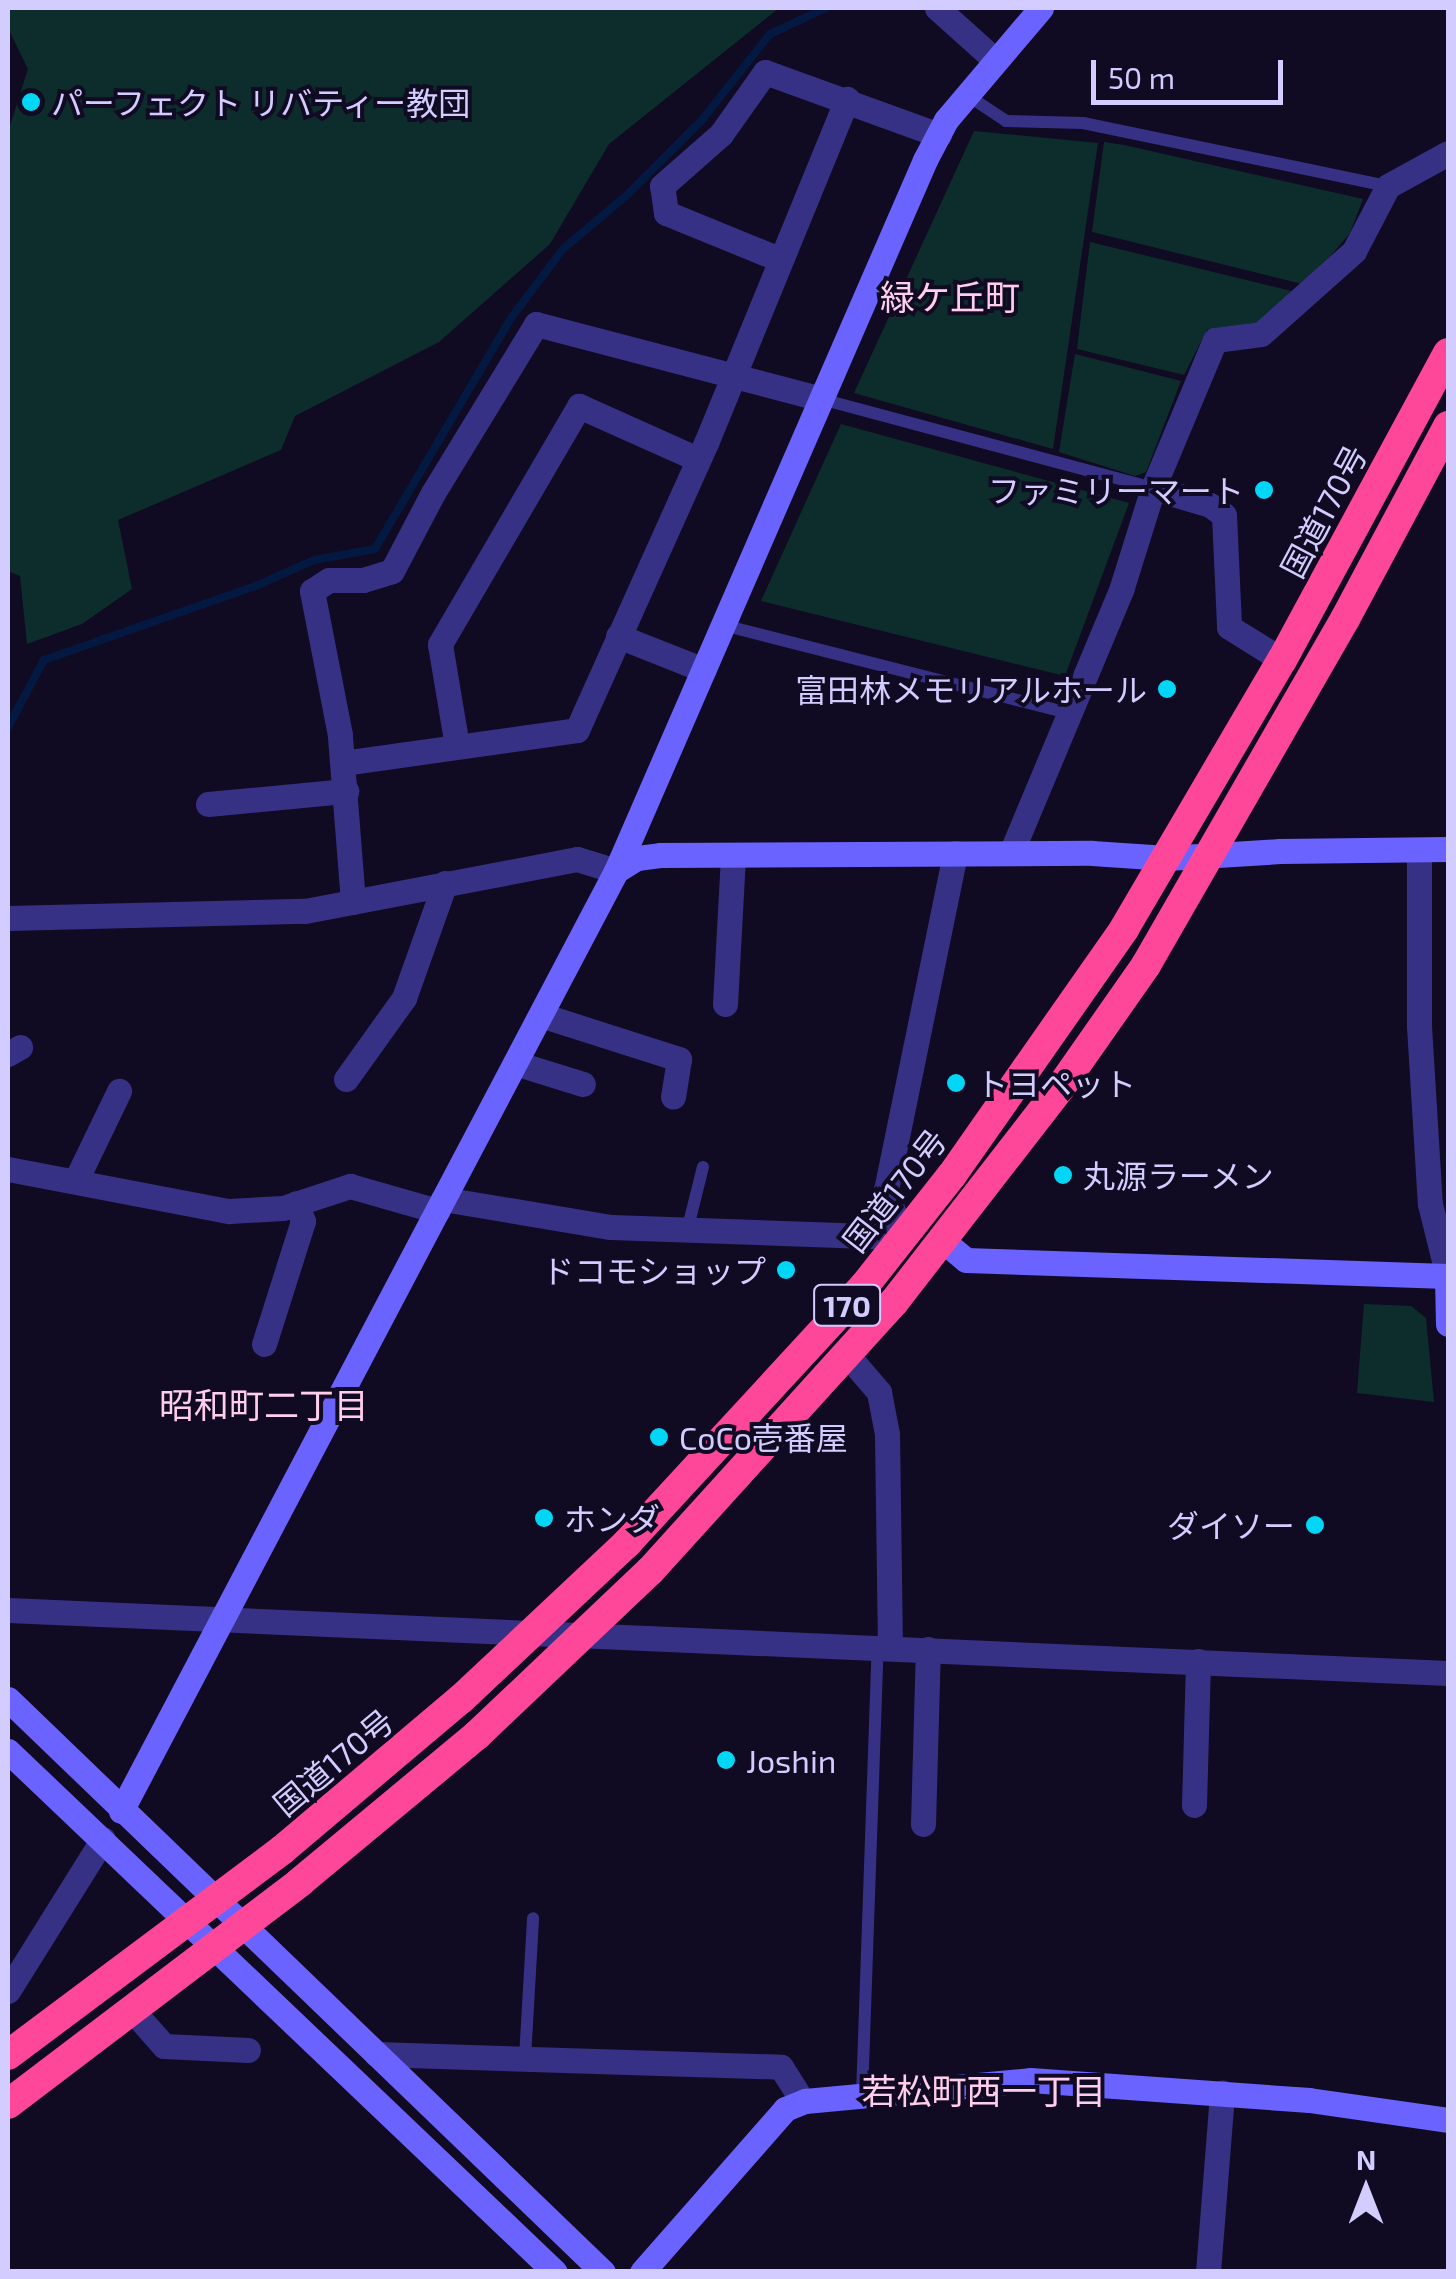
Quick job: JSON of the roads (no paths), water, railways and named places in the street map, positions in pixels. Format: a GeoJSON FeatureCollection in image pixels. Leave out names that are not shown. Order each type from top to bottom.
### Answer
{"type":"FeatureCollection","features":[{"type":"Feature","properties":{"kind":"highway","name":"国道170号"},"geometry":{"type":"LineString","coordinates":[[8,2055],[215,1902],[384,1767],[532,1632],[710,1458],[811,1347],[902,1237],[1069,1009],[1167,858],[1282,660],[1448,353]]}},
{"type":"Feature","properties":{"kind":"highway","name":"170"},"geometry":{"type":"LineString","coordinates":[[8,2104],[407,1796],[650,1572],[848,1356],[942,1240],[1104,1026],[1210,856],[1448,426]]}},
{"type":"Feature","properties":{"kind":"street"},"geometry":{"type":"LineString","coordinates":[[937,8],[996,61]]}},
{"type":"Feature","properties":{"kind":"street"},"geometry":{"type":"LineString","coordinates":[[121,1811],[616,871],[939,135],[967,95],[1041,8]]}},
{"type":"Feature","properties":{"kind":"street"},"geometry":{"type":"LineString","coordinates":[[779,258],[666,213],[662,186],[721,134],[765,72],[939,135]]}},
{"type":"Feature","properties":{"kind":"street"},"geometry":{"type":"LineString","coordinates":[[343,764],[577,730],[846,99]]}},
{"type":"Feature","properties":{"kind":"street"},"geometry":{"type":"LineString","coordinates":[[1012,853],[1122,587],[1153,488],[1215,340],[1261,334],[1354,251],[1388,186],[1448,153]]}},
{"type":"Feature","properties":{"kind":"street"},"geometry":{"type":"LineString","coordinates":[[353,902],[343,764],[312,591],[329,580],[363,580],[392,571],[433,493],[536,324],[822,399]]}},
{"type":"Feature","properties":{"kind":"street"},"geometry":{"type":"LineString","coordinates":[[457,746],[440,644],[579,406],[695,458]]}},
{"type":"Feature","properties":{"kind":"street"},"geometry":{"type":"LineString","coordinates":[[1153,488],[1210,506],[1224,515],[1229,626],[1282,660]]}},
{"type":"Feature","properties":{"kind":"street"},"geometry":{"type":"LineString","coordinates":[[618,636],[704,670]]}},
{"type":"Feature","properties":{"kind":"street"},"geometry":{"type":"LineString","coordinates":[[208,804],[346,791]]}},
{"type":"Feature","properties":{"kind":"street"},"geometry":{"type":"LineString","coordinates":[[8,918],[305,911],[577,859],[616,871],[637,858],[733,855],[1012,853],[1167,858],[1448,849]]}},
{"type":"Feature","properties":{"kind":"street"},"geometry":{"type":"LineString","coordinates":[[1420,850],[1420,1026],[1430,1204],[1448,1276],[1448,1324]]}},
{"type":"Feature","properties":{"kind":"street"},"geometry":{"type":"LineString","coordinates":[[8,1169],[229,1211],[255,1212],[350,1186],[440,1205],[611,1226],[902,1237],[886,1190],[955,854]]}},
{"type":"Feature","properties":{"kind":"street"},"geometry":{"type":"LineString","coordinates":[[726,1004],[733,855]]}},
{"type":"Feature","properties":{"kind":"street"},"geometry":{"type":"LineString","coordinates":[[346,1080],[404,998],[445,883]]}},
{"type":"Feature","properties":{"kind":"street"},"geometry":{"type":"LineString","coordinates":[[541,1014],[679,1059],[673,1097]]}},
{"type":"Feature","properties":{"kind":"street"},"geometry":{"type":"LineString","coordinates":[[516,1063],[582,1084]]}},
{"type":"Feature","properties":{"kind":"street"},"geometry":{"type":"LineString","coordinates":[[76,1180],[119,1091]]}},
{"type":"Feature","properties":{"kind":"street"},"geometry":{"type":"LineString","coordinates":[[264,1344],[303,1220],[296,1203]]}},
{"type":"Feature","properties":{"kind":"street"},"geometry":{"type":"LineString","coordinates":[[942,1240],[966,1260],[1448,1276]]}},
{"type":"Feature","properties":{"kind":"street"},"geometry":{"type":"LineString","coordinates":[[848,1356],[880,1392],[887,1434],[884,1647]]}},
{"type":"Feature","properties":{"kind":"street"},"geometry":{"type":"LineString","coordinates":[[8,1610],[1448,1673]]}},
{"type":"Feature","properties":{"kind":"street"},"geometry":{"type":"LineString","coordinates":[[923,1824],[928,1649]]}},
{"type":"Feature","properties":{"kind":"street"},"geometry":{"type":"LineString","coordinates":[[1194,1805],[1198,1661]]}},
{"type":"Feature","properties":{"kind":"street"},"geometry":{"type":"LineString","coordinates":[[8,1699],[604,2272]]}},
{"type":"Feature","properties":{"kind":"street"},"geometry":{"type":"LineString","coordinates":[[8,1751],[555,2272]]}},
{"type":"Feature","properties":{"kind":"street"},"geometry":{"type":"LineString","coordinates":[[8,1991],[103,1839]]}},
{"type":"Feature","properties":{"kind":"street"},"geometry":{"type":"LineString","coordinates":[[132,2010],[164,2046],[248,2050]]}},
{"type":"Feature","properties":{"kind":"street"},"geometry":{"type":"LineString","coordinates":[[376,2054],[780,2067],[803,2102]]}},
{"type":"Feature","properties":{"kind":"street"},"geometry":{"type":"LineString","coordinates":[[642,2272],[785,2109],[803,2102],[1030,2080],[1222,2092],[1448,2120]]}},
{"type":"Feature","properties":{"kind":"street"},"geometry":{"type":"LineString","coordinates":[[1208,2272],[1222,2092]]}},
{"type":"Feature","properties":{"kind":"lane"},"geometry":{"type":"LineString","coordinates":[[967,95],[1006,121],[1084,124],[1388,186]]}},
{"type":"Feature","properties":{"kind":"lane"},"geometry":{"type":"LineString","coordinates":[[822,399],[850,410],[1153,488]]}},
{"type":"Feature","properties":{"kind":"lane"},"geometry":{"type":"LineString","coordinates":[[723,625],[1069,713]]}},
{"type":"Feature","properties":{"kind":"lane"},"geometry":{"type":"LineString","coordinates":[[687,1231],[703,1167]]}},
{"type":"Feature","properties":{"kind":"lane"},"geometry":{"type":"LineString","coordinates":[[862,2096],[884,1647]]}},
{"type":"Feature","properties":{"kind":"lane"},"geometry":{"type":"LineString","coordinates":[[525,2058],[534,1918]]}},
{"type":"Feature","properties":{"kind":"waterway"},"geometry":{"type":"LineString","coordinates":[[8,727],[44,660],[258,585],[314,560],[375,549],[511,318],[563,249],[626,196],[702,120],[770,34],[826,8]]}},
{"type":"Feature","properties":{"kind":"place","name":"パーフェクト リバティー教団"},"geometry":{"type":"Point","coordinates":[31,102]}},
{"type":"Feature","properties":{"kind":"place","name":"ファミリーマート"},"geometry":{"type":"Point","coordinates":[1264,490]}},
{"type":"Feature","properties":{"kind":"place","name":"富田林メモリアルホール"},"geometry":{"type":"Point","coordinates":[1167,689]}},
{"type":"Feature","properties":{"kind":"place","name":"トヨペット"},"geometry":{"type":"Point","coordinates":[956,1083]}},
{"type":"Feature","properties":{"kind":"place","name":"丸源ラーメン"},"geometry":{"type":"Point","coordinates":[1063,1175]}},
{"type":"Feature","properties":{"kind":"place","name":"ドコモショップ"},"geometry":{"type":"Point","coordinates":[786,1270]}},
{"type":"Feature","properties":{"kind":"place","name":"CoCo壱番屋"},"geometry":{"type":"Point","coordinates":[659,1437]}},
{"type":"Feature","properties":{"kind":"place","name":"ホンダ"},"geometry":{"type":"Point","coordinates":[544,1518]}},
{"type":"Feature","properties":{"kind":"place","name":"ダイソー"},"geometry":{"type":"Point","coordinates":[1315,1525]}},
{"type":"Feature","properties":{"kind":"place","name":"Joshin"},"geometry":{"type":"Point","coordinates":[726,1760]}},
{"type":"Feature","properties":{"kind":"district","name":"緑ケ丘町"},"geometry":{"type":"Point","coordinates":[950,296]}},
{"type":"Feature","properties":{"kind":"district","name":"昭和町二丁目"},"geometry":{"type":"Point","coordinates":[264,1404]}},
{"type":"Feature","properties":{"kind":"district","name":"若松町西一丁目"},"geometry":{"type":"Point","coordinates":[984,2090]}}]}
